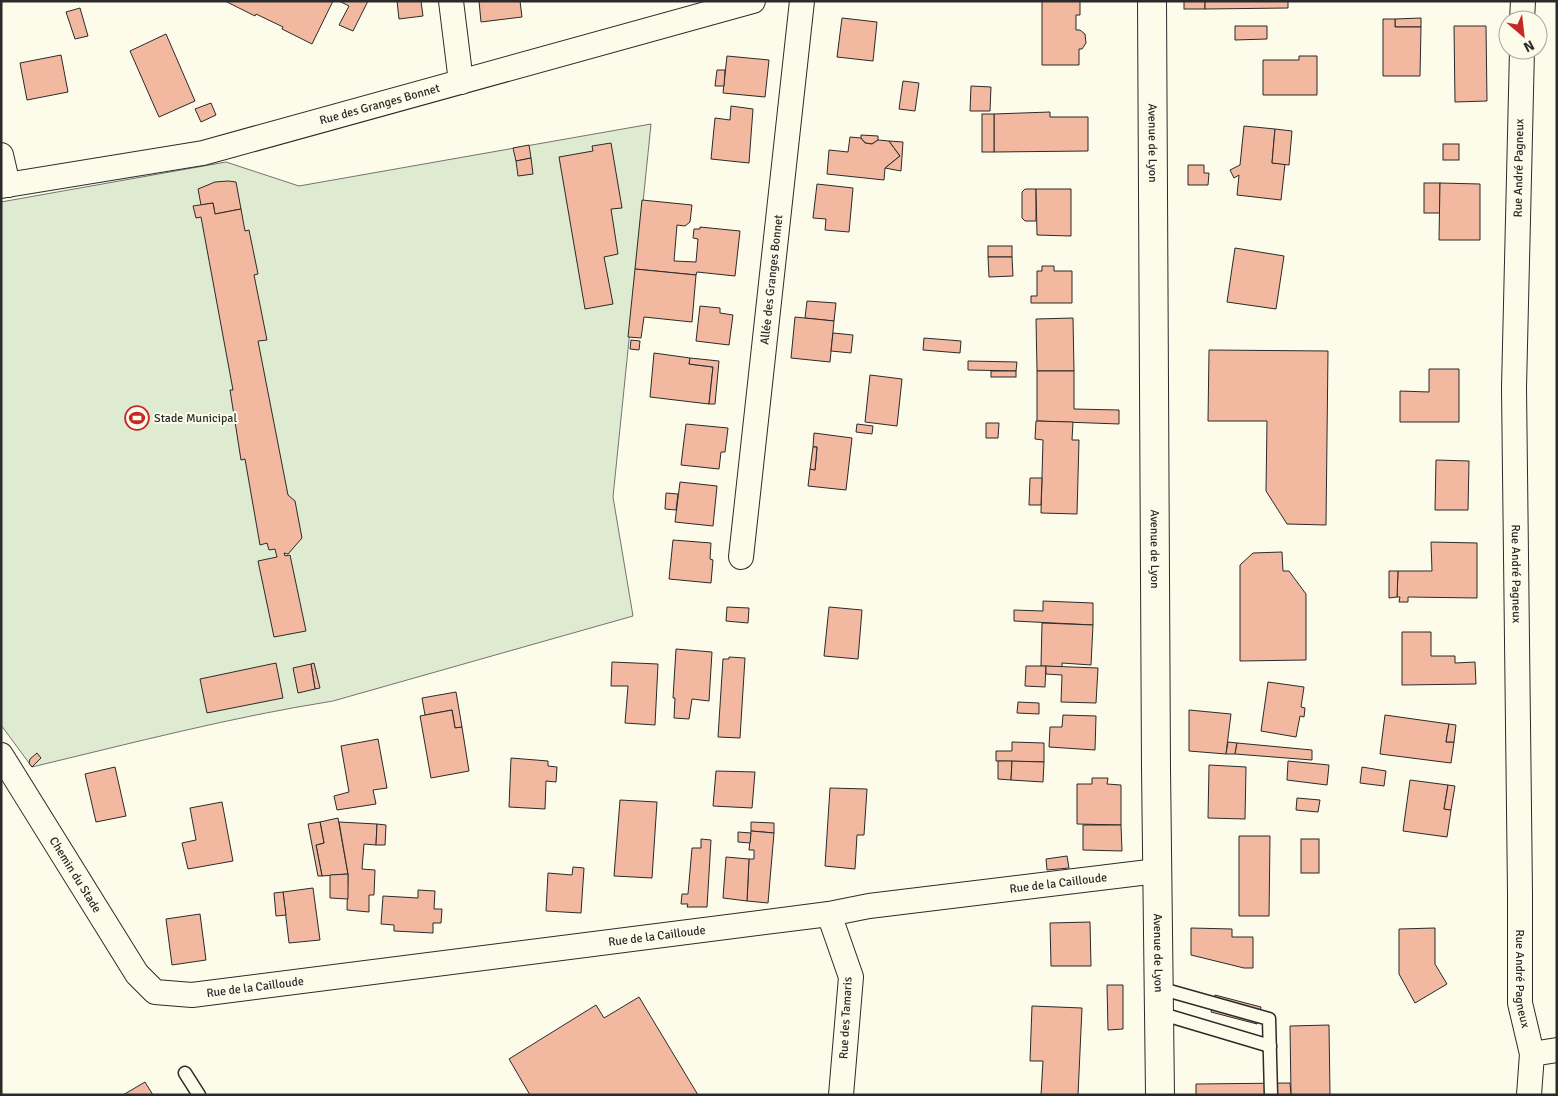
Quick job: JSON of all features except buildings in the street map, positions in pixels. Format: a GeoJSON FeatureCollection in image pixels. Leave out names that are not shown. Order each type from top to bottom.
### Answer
{"type":"FeatureCollection","features":[{"type":"Feature","properties":{"kind":"main road","name":"Avenue de Lyon"},"geometry":{"type":"LineString","coordinates":[[1152,1],[1160,1095]]}},
{"type":"Feature","properties":{"kind":"street"},"geometry":{"type":"LineString","coordinates":[[451,1],[461,82]]}},
{"type":"Feature","properties":{"kind":"street","name":"Rue des Granges Bonnet"},"geometry":{"type":"LineString","coordinates":[[4,186],[202,153],[753,1]]}},
{"type":"Feature","properties":{"kind":"street","name":"Allée des Granges Bonnet"},"geometry":{"type":"LineString","coordinates":[[741,558],[802,1]]}},
{"type":"Feature","properties":{"kind":"street","name":"Rue André Pagneux"},"geometry":{"type":"LineString","coordinates":[[1522,60],[1514,388],[1520,1003],[1532,1054],[1529,1095]]}},
{"type":"Feature","properties":{"kind":"street"},"geometry":{"type":"LineString","coordinates":[[1,155],[4,186]]}},
{"type":"Feature","properties":{"kind":"street","name":"Chemin du Stade"},"geometry":{"type":"LineString","coordinates":[[1,755],[137,974],[155,992]]}},
{"type":"Feature","properties":{"kind":"street","name":"Rue de la Cailloude"},"geometry":{"type":"LineString","coordinates":[[155,992],[192,995],[829,914],[869,906],[1157,871]]}},
{"type":"Feature","properties":{"kind":"street","name":"Rue des Tamaris"},"geometry":{"type":"LineString","coordinates":[[829,914],[851,977],[841,1095]]}},
{"type":"Feature","properties":{"kind":"street"},"geometry":{"type":"LineString","coordinates":[[1532,1054],[1557,1050]]}},
{"type":"Feature","properties":{"kind":"lane"},"geometry":{"type":"LineString","coordinates":[[1159,1001],[1270,1046]]}},
{"type":"Feature","properties":{"kind":"lane"},"geometry":{"type":"LineString","coordinates":[[1159,1001],[1269,1019],[1270,1095]]}},
{"type":"Feature","properties":{"kind":"lane"},"geometry":{"type":"LineString","coordinates":[[185,1073],[199,1095]]}},
{"type":"Feature","properties":{"kind":"green space"},"geometry":{"type":"Polygon","coordinates":[[[651,124],[613,497],[633,616],[333,701],[220,723],[32,767],[1,725],[1,202],[226,162],[299,186],[651,124]]]}},
{"type":"Feature","properties":{"kind":"place","name":"Stade Municipal"},"geometry":{"type":"Point","coordinates":[137,418]}}]}
